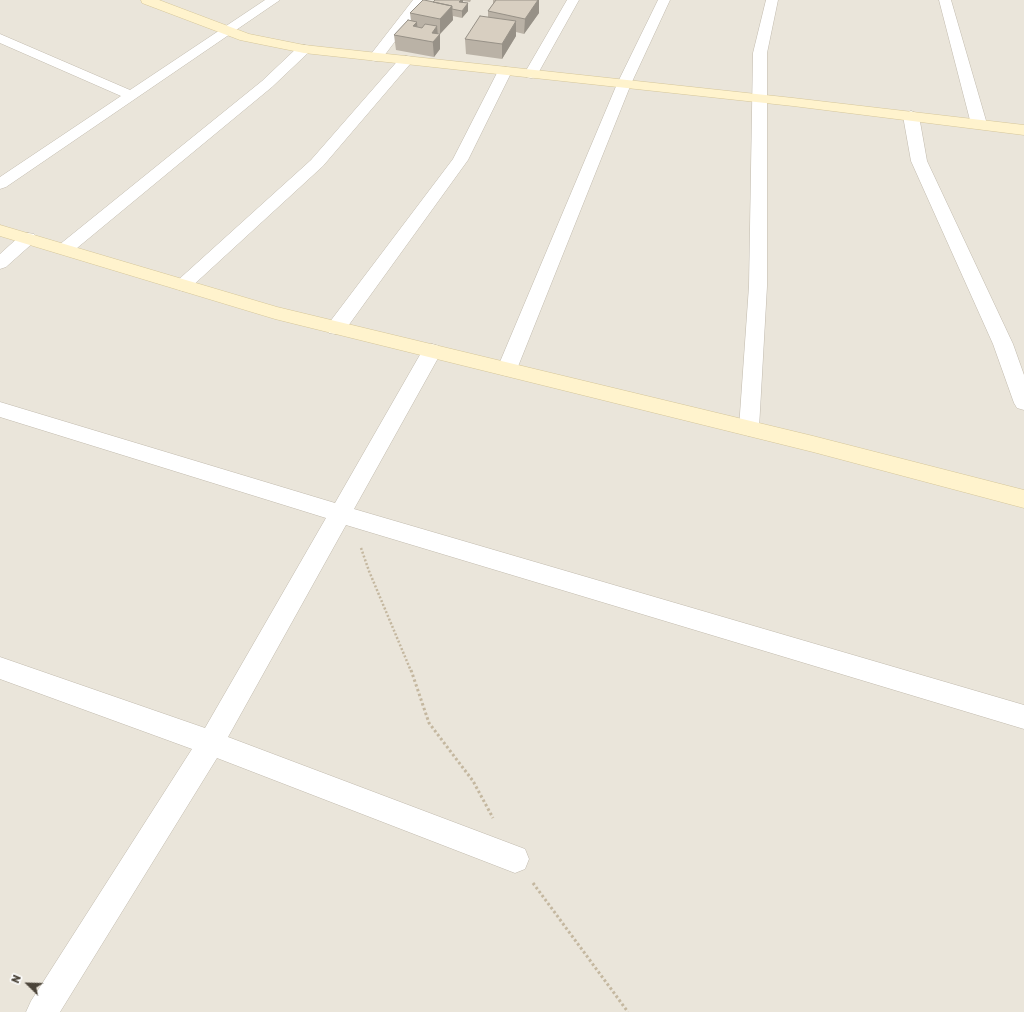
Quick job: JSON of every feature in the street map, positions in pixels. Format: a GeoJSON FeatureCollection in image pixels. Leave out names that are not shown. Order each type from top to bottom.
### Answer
{"type":"FeatureCollection","features":[{"type":"Feature","properties":{"kind":"street"},"geometry":{"type":"LineString","coordinates":[[149,0],[245,36],[304,49],[911,116],[1024,130]]}},
{"type":"Feature","properties":{"kind":"street"},"geometry":{"type":"LineString","coordinates":[[0,184],[130,95],[274,0]]}},
{"type":"Feature","properties":{"kind":"street"},"geometry":{"type":"LineString","coordinates":[[376,57],[420,0]]}},
{"type":"Feature","properties":{"kind":"street"},"geometry":{"type":"LineString","coordinates":[[532,74],[573,0]]}},
{"type":"Feature","properties":{"kind":"street"},"geometry":{"type":"LineString","coordinates":[[507,369],[624,84],[664,0]]}},
{"type":"Feature","properties":{"kind":"street"},"geometry":{"type":"LineString","coordinates":[[749,428],[758,286],[760,53],[772,0]]}},
{"type":"Feature","properties":{"kind":"street"},"geometry":{"type":"LineString","coordinates":[[945,0],[979,124]]}},
{"type":"Feature","properties":{"kind":"street"},"geometry":{"type":"LineString","coordinates":[[0,38],[130,95]]}},
{"type":"Feature","properties":{"kind":"street"},"geometry":{"type":"LineString","coordinates":[[65,249],[267,84],[304,49]]}},
{"type":"Feature","properties":{"kind":"street"},"geometry":{"type":"LineString","coordinates":[[183,285],[317,163],[406,60]]}},
{"type":"Feature","properties":{"kind":"street"},"geometry":{"type":"LineString","coordinates":[[336,328],[460,160],[505,71]]}},
{"type":"Feature","properties":{"kind":"street"},"geometry":{"type":"LineString","coordinates":[[911,116],[919,161],[1003,344],[1024,403]]}},
{"type":"Feature","properties":{"kind":"street"},"geometry":{"type":"LineString","coordinates":[[0,230],[275,312],[749,428],[1024,499]]}},
{"type":"Feature","properties":{"kind":"street"},"geometry":{"type":"LineString","coordinates":[[0,262],[28,238]]}},
{"type":"Feature","properties":{"kind":"street"},"geometry":{"type":"LineString","coordinates":[[42,1012],[211,743],[432,351]]}},
{"type":"Feature","properties":{"kind":"street"},"geometry":{"type":"LineString","coordinates":[[0,409],[339,514],[845,666],[1024,717]]}},
{"type":"Feature","properties":{"kind":"street"},"geometry":{"type":"LineString","coordinates":[[0,668],[211,743],[515,859]]}},
{"type":"Feature","properties":{"kind":"path"},"geometry":{"type":"LineString","coordinates":[[339,514],[357,536],[369,571],[411,671],[428,723],[473,781],[494,820]]}},
{"type":"Feature","properties":{"kind":"path"},"geometry":{"type":"LineString","coordinates":[[515,859],[628,1012]]}},
{"type":"Feature","properties":{"kind":"shaded area"},"geometry":{"type":"Polygon","coordinates":[[[0,0],[1024,0],[1024,1012],[0,1012],[0,0]]]}},
{"type":"Feature","properties":{"kind":"building"},"geometry":{"type":"Polygon","coordinates":[[[423,0],[452,6],[440,19],[410,13],[423,0]]]}},
{"type":"Feature","properties":{"kind":"building"},"geometry":{"type":"Polygon","coordinates":[[[435,0],[461,0],[459,2],[468,3],[462,11],[452,9],[452,6],[433,2],[435,0]]]}},
{"type":"Feature","properties":{"kind":"building"},"geometry":{"type":"Polygon","coordinates":[[[496,0],[538,0],[525,19],[488,11],[496,0]]]}},
{"type":"Feature","properties":{"kind":"building"},"geometry":{"type":"Polygon","coordinates":[[[480,16],[516,21],[502,44],[465,39],[480,16]]]}},
{"type":"Feature","properties":{"kind":"building"},"geometry":{"type":"Polygon","coordinates":[[[408,20],[417,22],[413,26],[422,28],[425,24],[437,26],[432,33],[440,34],[433,42],[394,35],[408,20]]]}}]}
